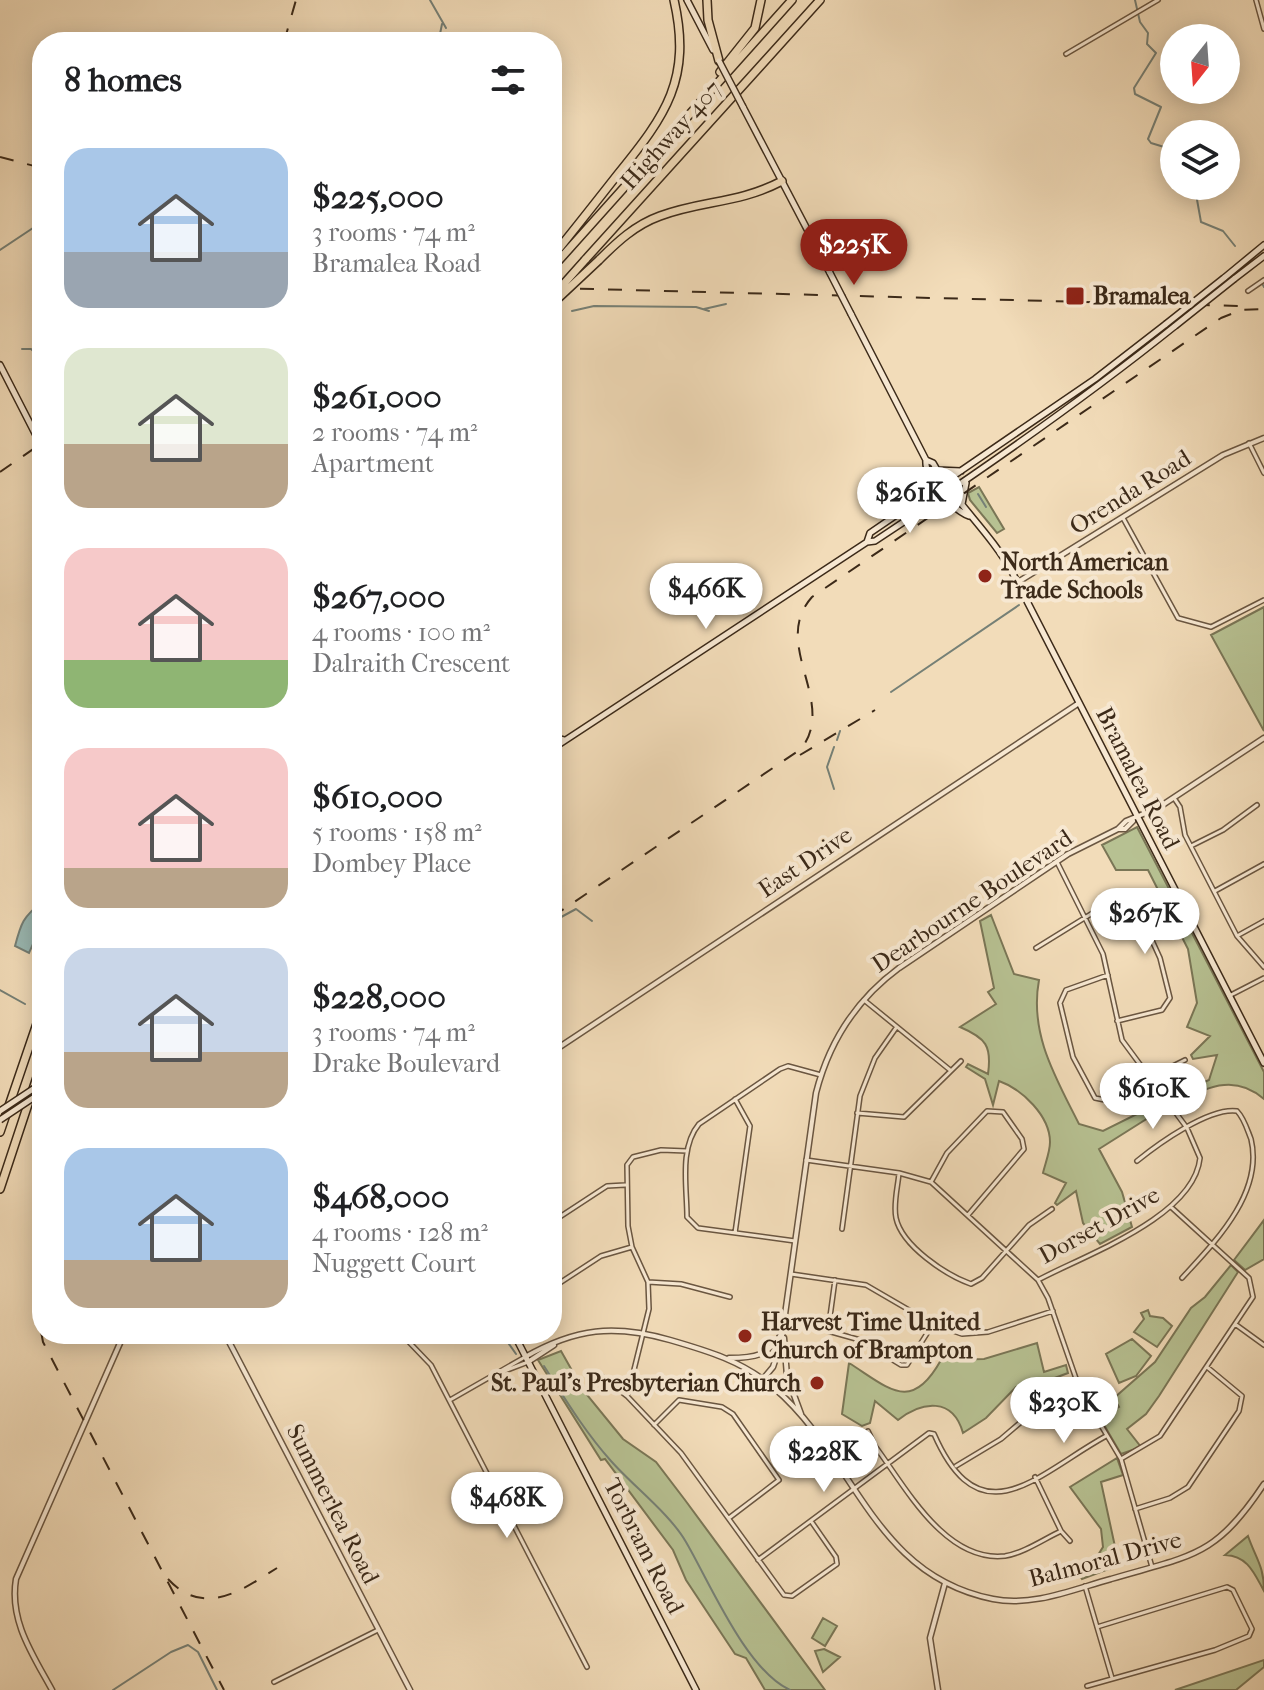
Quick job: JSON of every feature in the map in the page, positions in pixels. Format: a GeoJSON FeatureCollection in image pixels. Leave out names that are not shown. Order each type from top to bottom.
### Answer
{"type":"FeatureCollection","features":[{"type":"Feature","properties":{"kind":"highway"},"geometry":{"type":"LineString","coordinates":[[562,249],[644,143],[670,102],[677,81],[681,41],[674,0]]}},
{"type":"Feature","properties":{"kind":"highway"},"geometry":{"type":"LineString","coordinates":[[707,0],[706,13],[719,61]]}},
{"type":"Feature","properties":{"kind":"highway"},"geometry":{"type":"LineString","coordinates":[[716,84],[719,74],[755,28],[761,0]]}},
{"type":"Feature","properties":{"kind":"highway","name":"Highway 407"},"geometry":{"type":"LineString","coordinates":[[562,251],[792,0]]}},
{"type":"Feature","properties":{"kind":"highway","name":"Highway 407"},"geometry":{"type":"LineString","coordinates":[[562,286],[820,0]]}},
{"type":"Feature","properties":{"kind":"highway"},"geometry":{"type":"LineString","coordinates":[[562,295],[621,238],[660,216],[736,201],[782,181]]}},
{"type":"Feature","properties":{"kind":"highway"},"geometry":{"type":"LineString","coordinates":[[0,1132],[32,1038]]}},
{"type":"Feature","properties":{"kind":"highway"},"geometry":{"type":"LineString","coordinates":[[0,1189],[32,1092]]}},
{"type":"Feature","properties":{"kind":"main road","name":"Bramalea Road"},"geometry":{"type":"LineString","coordinates":[[687,0],[926,460],[929,474],[954,506],[969,516],[994,542],[1018,582],[1136,820],[1264,1063]]}},
{"type":"Feature","properties":{"kind":"main road"},"geometry":{"type":"LineString","coordinates":[[867,542],[870,533],[1095,379],[1264,245]]}},
{"type":"Feature","properties":{"kind":"main road"},"geometry":{"type":"LineString","coordinates":[[562,743],[867,542],[875,541],[966,482],[1100,386],[1264,256]]}},
{"type":"Feature","properties":{"kind":"main road"},"geometry":{"type":"LineString","coordinates":[[0,365],[32,427]]}},
{"type":"Feature","properties":{"kind":"main road"},"geometry":{"type":"LineString","coordinates":[[1095,379],[1100,386]]}},
{"type":"Feature","properties":{"kind":"main road","name":"Bramalea Road"},"geometry":{"type":"LineString","coordinates":[[926,460],[937,470],[969,516]]}},
{"type":"Feature","properties":{"kind":"main road"},"geometry":{"type":"LineString","coordinates":[[937,470],[962,471]]}},
{"type":"Feature","properties":{"kind":"main road"},"geometry":{"type":"LineString","coordinates":[[927,494],[929,474]]}},
{"type":"Feature","properties":{"kind":"main road"},"geometry":{"type":"LineString","coordinates":[[962,504],[966,482]]}},
{"type":"Feature","properties":{"kind":"main road"},"geometry":{"type":"LineString","coordinates":[[928,506],[954,506]]}},
{"type":"Feature","properties":{"kind":"main road"},"geometry":{"type":"LineString","coordinates":[[0,1111],[32,1090]]}},
{"type":"Feature","properties":{"kind":"main road"},"geometry":{"type":"LineString","coordinates":[[0,1120],[32,1099]]}},
{"type":"Feature","properties":{"kind":"main road","name":"Torbram Road"},"geometry":{"type":"LineString","coordinates":[[519,1344],[696,1690]]}},
{"type":"Feature","properties":{"kind":"street"},"geometry":{"type":"LineString","coordinates":[[1066,54],[1130,13],[1158,0]]}},
{"type":"Feature","properties":{"kind":"street"},"geometry":{"type":"LineString","coordinates":[[1256,0],[1264,29]]}},
{"type":"Feature","properties":{"kind":"street"},"geometry":{"type":"LineString","coordinates":[[1248,291],[1264,280]]}},
{"type":"Feature","properties":{"kind":"street","name":"Orenda Road"},"geometry":{"type":"LineString","coordinates":[[1018,582],[1249,443],[1264,438]]}},
{"type":"Feature","properties":{"kind":"street"},"geometry":{"type":"LineString","coordinates":[[1249,443],[1264,473]]}},
{"type":"Feature","properties":{"kind":"street"},"geometry":{"type":"LineString","coordinates":[[1123,518],[1178,618],[1211,627],[1264,600]]}},
{"type":"Feature","properties":{"kind":"street","name":"East Drive"},"geometry":{"type":"LineString","coordinates":[[562,1045],[1079,703]]}},
{"type":"Feature","properties":{"kind":"street","name":"Dearbourne Boulevard"},"geometry":{"type":"LineString","coordinates":[[763,1379],[775,1361],[783,1331],[821,1075],[841,1031],[864,1000],[899,968],[1057,862],[1118,829],[1125,829],[1264,738]]}},
{"type":"Feature","properties":{"kind":"street"},"geometry":{"type":"LineString","coordinates":[[1174,798],[1191,846],[1237,936],[1264,967]]}},
{"type":"Feature","properties":{"kind":"street"},"geometry":{"type":"LineString","coordinates":[[1191,846],[1223,830],[1257,805]]}},
{"type":"Feature","properties":{"kind":"street","name":"Dorset Drive"},"geometry":{"type":"LineString","coordinates":[[1038,1280],[1152,1221],[1190,1189],[1199,1164],[1199,1154],[1187,1128],[1125,1045],[1103,954],[1057,862]]}},
{"type":"Feature","properties":{"kind":"street"},"geometry":{"type":"LineString","coordinates":[[1215,891],[1264,864]]}},
{"type":"Feature","properties":{"kind":"street"},"geometry":{"type":"LineString","coordinates":[[1036,948],[1120,897],[1130,898],[1160,958],[1169,1003],[1158,1011],[1117,1021]]}},
{"type":"Feature","properties":{"kind":"street"},"geometry":{"type":"LineString","coordinates":[[1237,936],[1264,921]]}},
{"type":"Feature","properties":{"kind":"street"},"geometry":{"type":"LineString","coordinates":[[1108,975],[1066,990],[1060,999],[1073,1057],[1091,1092],[1101,1100],[1185,1060]]}},
{"type":"Feature","properties":{"kind":"street"},"geometry":{"type":"LineString","coordinates":[[1229,996],[1264,978]]}},
{"type":"Feature","properties":{"kind":"street"},"geometry":{"type":"LineString","coordinates":[[864,1000],[950,1070]]}},
{"type":"Feature","properties":{"kind":"street"},"geometry":{"type":"LineString","coordinates":[[842,1229],[857,1113],[867,1074],[896,1028]]}},
{"type":"Feature","properties":{"kind":"street"},"geometry":{"type":"LineString","coordinates":[[857,1113],[904,1117],[961,1061]]}},
{"type":"Feature","properties":{"kind":"street"},"geometry":{"type":"LineString","coordinates":[[795,1241],[698,1228],[691,1223],[687,1217],[687,1151],[690,1135],[699,1124],[788,1066],[821,1075]]}},
{"type":"Feature","properties":{"kind":"street"},"geometry":{"type":"LineString","coordinates":[[735,1099],[750,1126],[735,1233]]}},
{"type":"Feature","properties":{"kind":"street"},"geometry":{"type":"LineString","coordinates":[[1137,1161],[1187,1128],[1233,1110],[1242,1116],[1254,1147],[1255,1159],[1245,1199],[1231,1223],[1182,1278]]}},
{"type":"Feature","properties":{"kind":"street"},"geometry":{"type":"LineString","coordinates":[[931,1182],[947,1153],[987,1111],[1003,1112],[1022,1139],[1024,1149],[968,1215]]}},
{"type":"Feature","properties":{"kind":"street"},"geometry":{"type":"LineString","coordinates":[[627,1396],[649,1309],[648,1282],[632,1247],[627,1165],[633,1157],[661,1150],[687,1151]]}},
{"type":"Feature","properties":{"kind":"street"},"geometry":{"type":"LineString","coordinates":[[806,1160],[899,1173],[931,1182],[1038,1280],[1053,1311],[1074,1378],[1121,1459],[1152,1567]]}},
{"type":"Feature","properties":{"kind":"street"},"geometry":{"type":"LineString","coordinates":[[899,1173],[897,1222],[909,1241],[932,1261],[971,1284],[982,1278],[1029,1225],[1052,1209]]}},
{"type":"Feature","properties":{"kind":"street"},"geometry":{"type":"LineString","coordinates":[[562,1215],[607,1186],[627,1185]]}},
{"type":"Feature","properties":{"kind":"street"},"geometry":{"type":"LineString","coordinates":[[1121,1459],[1153,1443],[1251,1304],[1252,1282],[1171,1207]]}},
{"type":"Feature","properties":{"kind":"street"},"geometry":{"type":"LineString","coordinates":[[562,1281],[601,1256],[632,1247]]}},
{"type":"Feature","properties":{"kind":"street"},"geometry":{"type":"LineString","coordinates":[[791,1274],[880,1290],[933,1324],[954,1333],[979,1333],[1053,1311]]}},
{"type":"Feature","properties":{"kind":"street"},"geometry":{"type":"LineString","coordinates":[[835,1280],[828,1331],[860,1340],[901,1365],[907,1365],[933,1324]]}},
{"type":"Feature","properties":{"kind":"street"},"geometry":{"type":"LineString","coordinates":[[648,1282],[681,1284],[730,1297]]}},
{"type":"Feature","properties":{"kind":"street"},"geometry":{"type":"LineString","coordinates":[[1235,1324],[1264,1345]]}},
{"type":"Feature","properties":{"kind":"street","name":"Balmoral Drive"},"geometry":{"type":"LineString","coordinates":[[562,1342],[596,1330],[645,1333],[729,1358],[763,1379],[803,1420],[908,1560],[945,1583],[995,1600],[1018,1601],[1085,1586],[1190,1556],[1219,1540],[1237,1523],[1264,1484]]}},
{"type":"Feature","properties":{"kind":"street"},"geometry":{"type":"LineString","coordinates":[[729,1358],[761,1356],[773,1347],[783,1331]]}},
{"type":"Feature","properties":{"kind":"street"},"geometry":{"type":"LineString","coordinates":[[783,1331],[787,1376],[803,1420]]}},
{"type":"Feature","properties":{"kind":"street"},"geometry":{"type":"LineString","coordinates":[[52,1690],[19,1625],[15,1605],[16,1579],[120,1344]]}},
{"type":"Feature","properties":{"kind":"street","name":"Summerlea Road"},"geometry":{"type":"LineString","coordinates":[[230,1344],[410,1690]]}},
{"type":"Feature","properties":{"kind":"street"},"geometry":{"type":"LineString","coordinates":[[411,1344],[426,1357],[450,1400],[587,1667]]}},
{"type":"Feature","properties":{"kind":"street","name":"Balmoral Drive"},"geometry":{"type":"LineString","coordinates":[[527,1360],[557,1344]]}},
{"type":"Feature","properties":{"kind":"street"},"geometry":{"type":"LineString","coordinates":[[450,1400],[527,1360]]}},
{"type":"Feature","properties":{"kind":"street"},"geometry":{"type":"LineString","coordinates":[[1135,1509],[1170,1498],[1188,1487],[1239,1411],[1242,1396],[1207,1367]]}},
{"type":"Feature","properties":{"kind":"street"},"geometry":{"type":"LineString","coordinates":[[601,1376],[627,1396],[681,1453],[758,1560],[789,1596],[834,1566],[836,1557],[811,1521]]}},
{"type":"Feature","properties":{"kind":"street"},"geometry":{"type":"LineString","coordinates":[[654,1425],[679,1400],[722,1407],[733,1414],[779,1480],[729,1518]]}},
{"type":"Feature","properties":{"kind":"street"},"geometry":{"type":"LineString","coordinates":[[955,1466],[1001,1439],[1028,1416]]}},
{"type":"Feature","properties":{"kind":"street"},"geometry":{"type":"LineString","coordinates":[[868,1431],[936,1528],[971,1548],[992,1555],[1011,1555],[1061,1531]]}},
{"type":"Feature","properties":{"kind":"street"},"geometry":{"type":"LineString","coordinates":[[758,1560],[931,1433],[971,1487],[1003,1494],[1106,1436]]}},
{"type":"Feature","properties":{"kind":"street"},"geometry":{"type":"LineString","coordinates":[[1035,1477],[1061,1531],[1070,1541]]}},
{"type":"Feature","properties":{"kind":"street"},"geometry":{"type":"LineString","coordinates":[[938,1690],[930,1638],[945,1583]]}},
{"type":"Feature","properties":{"kind":"street"},"geometry":{"type":"LineString","coordinates":[[1085,1586],[1112,1678]]}},
{"type":"Feature","properties":{"kind":"street"},"geometry":{"type":"LineString","coordinates":[[1087,1686],[1215,1650],[1249,1636],[1251,1625],[1233,1590],[1227,1587],[1097,1627]]}},
{"type":"Feature","properties":{"kind":"street"},"geometry":{"type":"LineString","coordinates":[[274,1682],[378,1629]]}},
{"type":"Feature","properties":{"kind":"green space"},"geometry":{"type":"Polygon","coordinates":[[[979,487],[1004,529],[997,533],[970,500],[968,493],[979,487]]]}},
{"type":"Feature","properties":{"kind":"green space"},"geometry":{"type":"Polygon","coordinates":[[[1264,607],[1264,731],[1211,635],[1264,607]]]}},
{"type":"Feature","properties":{"kind":"green space"},"geometry":{"type":"Polygon","coordinates":[[[1137,827],[1264,1072],[1264,1099],[1241,1086],[1230,1085],[1208,1089],[1173,1106],[1167,1098],[1209,1080],[1217,1055],[1193,1059],[1191,1055],[1210,1036],[1187,1027],[1197,1003],[1188,949],[1148,870],[1116,870],[1102,845],[1137,827]]]}},
{"type":"Feature","properties":{"kind":"green space"},"geometry":{"type":"Polygon","coordinates":[[[991,915],[1014,974],[1039,980],[1037,1000],[1041,1037],[1079,1124],[1103,1131],[1163,1101],[1167,1106],[1099,1149],[1122,1192],[1132,1227],[1100,1244],[1083,1223],[1076,1191],[1057,1205],[1055,1203],[1066,1183],[1043,1173],[1050,1142],[1040,1113],[1017,1090],[999,1081],[993,1105],[985,1079],[966,1067],[968,1064],[988,1074],[989,1056],[985,1044],[960,1027],[996,1004],[988,992],[994,988],[980,921],[991,915]]]}},
{"type":"Feature","properties":{"kind":"green space"},"geometry":{"type":"Polygon","coordinates":[[[1264,1220],[1264,1259],[1245,1270],[1234,1260],[1264,1220]]]}},
{"type":"Feature","properties":{"kind":"green space"},"geometry":{"type":"Polygon","coordinates":[[[1231,1265],[1238,1272],[1159,1396],[1146,1414],[1127,1429],[1141,1447],[1121,1454],[1100,1418],[1119,1407],[1114,1398],[1155,1362],[1191,1308],[1205,1297],[1231,1265]]]}},
{"type":"Feature","properties":{"kind":"green space"},"geometry":{"type":"Polygon","coordinates":[[[1148,1310],[1150,1316],[1163,1318],[1172,1326],[1157,1347],[1134,1332],[1144,1319],[1141,1313],[1148,1310]]]}},
{"type":"Feature","properties":{"kind":"green space"},"geometry":{"type":"Polygon","coordinates":[[[1132,1339],[1151,1356],[1136,1376],[1119,1383],[1106,1354],[1132,1339]]]}},
{"type":"Feature","properties":{"kind":"green space"},"geometry":{"type":"Polygon","coordinates":[[[1037,1343],[1044,1372],[1066,1365],[1068,1373],[1041,1383],[1031,1407],[1034,1385],[1016,1387],[986,1418],[963,1433],[952,1413],[936,1406],[917,1409],[898,1420],[875,1401],[870,1423],[862,1426],[842,1414],[849,1363],[888,1387],[909,1391],[920,1387],[941,1360],[984,1359],[1037,1343]]]}},
{"type":"Feature","properties":{"kind":"green space"},"geometry":{"type":"Polygon","coordinates":[[[561,1351],[583,1390],[623,1439],[656,1462],[825,1690],[765,1690],[746,1658],[735,1654],[686,1580],[673,1550],[605,1459],[601,1460],[538,1360],[561,1351]]]}},
{"type":"Feature","properties":{"kind":"green space"},"geometry":{"type":"Polygon","coordinates":[[[1117,1458],[1123,1475],[1101,1482],[1119,1565],[1082,1579],[1077,1570],[1093,1563],[1103,1547],[1101,1529],[1070,1487],[1117,1458]]]}},
{"type":"Feature","properties":{"kind":"green space"},"geometry":{"type":"Polygon","coordinates":[[[1248,1536],[1261,1569],[1264,1591],[1245,1562],[1225,1555],[1248,1536]]]}},
{"type":"Feature","properties":{"kind":"green space"},"geometry":{"type":"Polygon","coordinates":[[[823,1618],[837,1626],[825,1646],[812,1638],[823,1618]]]}},
{"type":"Feature","properties":{"kind":"green space"},"geometry":{"type":"Polygon","coordinates":[[[824,1649],[840,1657],[823,1672],[815,1651],[824,1649]]]}},
{"type":"Feature","properties":{"kind":"green space"},"geometry":{"type":"Polygon","coordinates":[[[1264,1660],[1264,1667],[1236,1690],[1175,1690],[1264,1660]]]}},
{"type":"Feature","properties":{"kind":"water"},"geometry":{"type":"Polygon","coordinates":[[[31,912],[32,946],[29,953],[15,946],[24,921],[31,912]]]}},
{"type":"Feature","properties":{"kind":"waterway"},"geometry":{"type":"LineString","coordinates":[[430,0],[446,28]]}},
{"type":"Feature","properties":{"kind":"waterway"},"geometry":{"type":"LineString","coordinates":[[1135,0],[1140,22],[1148,33],[1147,44],[1156,53],[1134,88],[1135,94],[1161,107],[1148,139],[1160,146]]}},
{"type":"Feature","properties":{"kind":"waterway"},"geometry":{"type":"LineString","coordinates":[[440,32],[442,24]]}},
{"type":"Feature","properties":{"kind":"waterway"},"geometry":{"type":"LineString","coordinates":[[1197,200],[1201,222],[1223,231],[1235,246]]}},
{"type":"Feature","properties":{"kind":"waterway"},"geometry":{"type":"LineString","coordinates":[[0,250],[32,229]]}},
{"type":"Feature","properties":{"kind":"waterway"},"geometry":{"type":"LineString","coordinates":[[704,309],[726,304]]}},
{"type":"Feature","properties":{"kind":"waterway"},"geometry":{"type":"LineString","coordinates":[[572,311],[594,306],[696,307],[709,311]]}},
{"type":"Feature","properties":{"kind":"waterway"},"geometry":{"type":"LineString","coordinates":[[22,349],[32,350]]}},
{"type":"Feature","properties":{"kind":"waterway"},"geometry":{"type":"LineString","coordinates":[[978,494],[986,507]]}},
{"type":"Feature","properties":{"kind":"waterway"},"geometry":{"type":"LineString","coordinates":[[891,692],[1019,605]]}},
{"type":"Feature","properties":{"kind":"waterway"},"geometry":{"type":"LineString","coordinates":[[837,740],[840,731]]}},
{"type":"Feature","properties":{"kind":"waterway"},"geometry":{"type":"LineString","coordinates":[[834,747],[827,767],[834,789]]}},
{"type":"Feature","properties":{"kind":"waterway"},"geometry":{"type":"LineString","coordinates":[[562,917],[576,909],[592,921]]}},
{"type":"Feature","properties":{"kind":"waterway"},"geometry":{"type":"LineString","coordinates":[[0,990],[25,1004]]}},
{"type":"Feature","properties":{"kind":"waterway"},"geometry":{"type":"LineString","coordinates":[[509,1344],[516,1354]]}},
{"type":"Feature","properties":{"kind":"waterway"},"geometry":{"type":"LineString","coordinates":[[544,1366],[602,1450],[679,1532],[744,1645],[774,1680],[790,1690]]}},
{"type":"Feature","properties":{"kind":"waterway"},"geometry":{"type":"LineString","coordinates":[[113,1690],[171,1652],[188,1645],[198,1652],[217,1690]]}},
{"type":"Feature","properties":{"kind":"railway"},"geometry":{"type":"LineString","coordinates":[[287,32],[296,0]]}},
{"type":"Feature","properties":{"kind":"railway"},"geometry":{"type":"LineString","coordinates":[[0,157],[32,165]]}},
{"type":"Feature","properties":{"kind":"railway"},"geometry":{"type":"LineString","coordinates":[[562,288],[1240,306]]}},
{"type":"Feature","properties":{"kind":"railway"},"geometry":{"type":"LineString","coordinates":[[562,910],[801,749],[810,731],[812,712],[798,634],[801,615],[812,597],[1221,318],[1241,310],[1264,309]]}},
{"type":"Feature","properties":{"kind":"railway"},"geometry":{"type":"LineString","coordinates":[[0,472],[32,450]]}},
{"type":"Feature","properties":{"kind":"railway"},"geometry":{"type":"LineString","coordinates":[[800,755],[875,710]]}},
{"type":"Feature","properties":{"kind":"railway"},"geometry":{"type":"LineString","coordinates":[[44,1344],[224,1690]]}},
{"type":"Feature","properties":{"kind":"railway"},"geometry":{"type":"LineString","coordinates":[[168,1579],[182,1591],[195,1597],[209,1598],[237,1591],[277,1568]]}},
{"type":"Feature","properties":{"kind":"place","name":"Bramalea"},"geometry":{"type":"Point","coordinates":[1075,296]}},
{"type":"Feature","properties":{"kind":"place","name":"North American Trade Schools"},"geometry":{"type":"Point","coordinates":[985,576]}},
{"type":"Feature","properties":{"kind":"place","name":"Harvest Time United Church of Brampton"},"geometry":{"type":"Point","coordinates":[745,1336]}},
{"type":"Feature","properties":{"kind":"place","name":"St. Paul's Presbyterian Church"},"geometry":{"type":"Point","coordinates":[817,1383]}}]}
